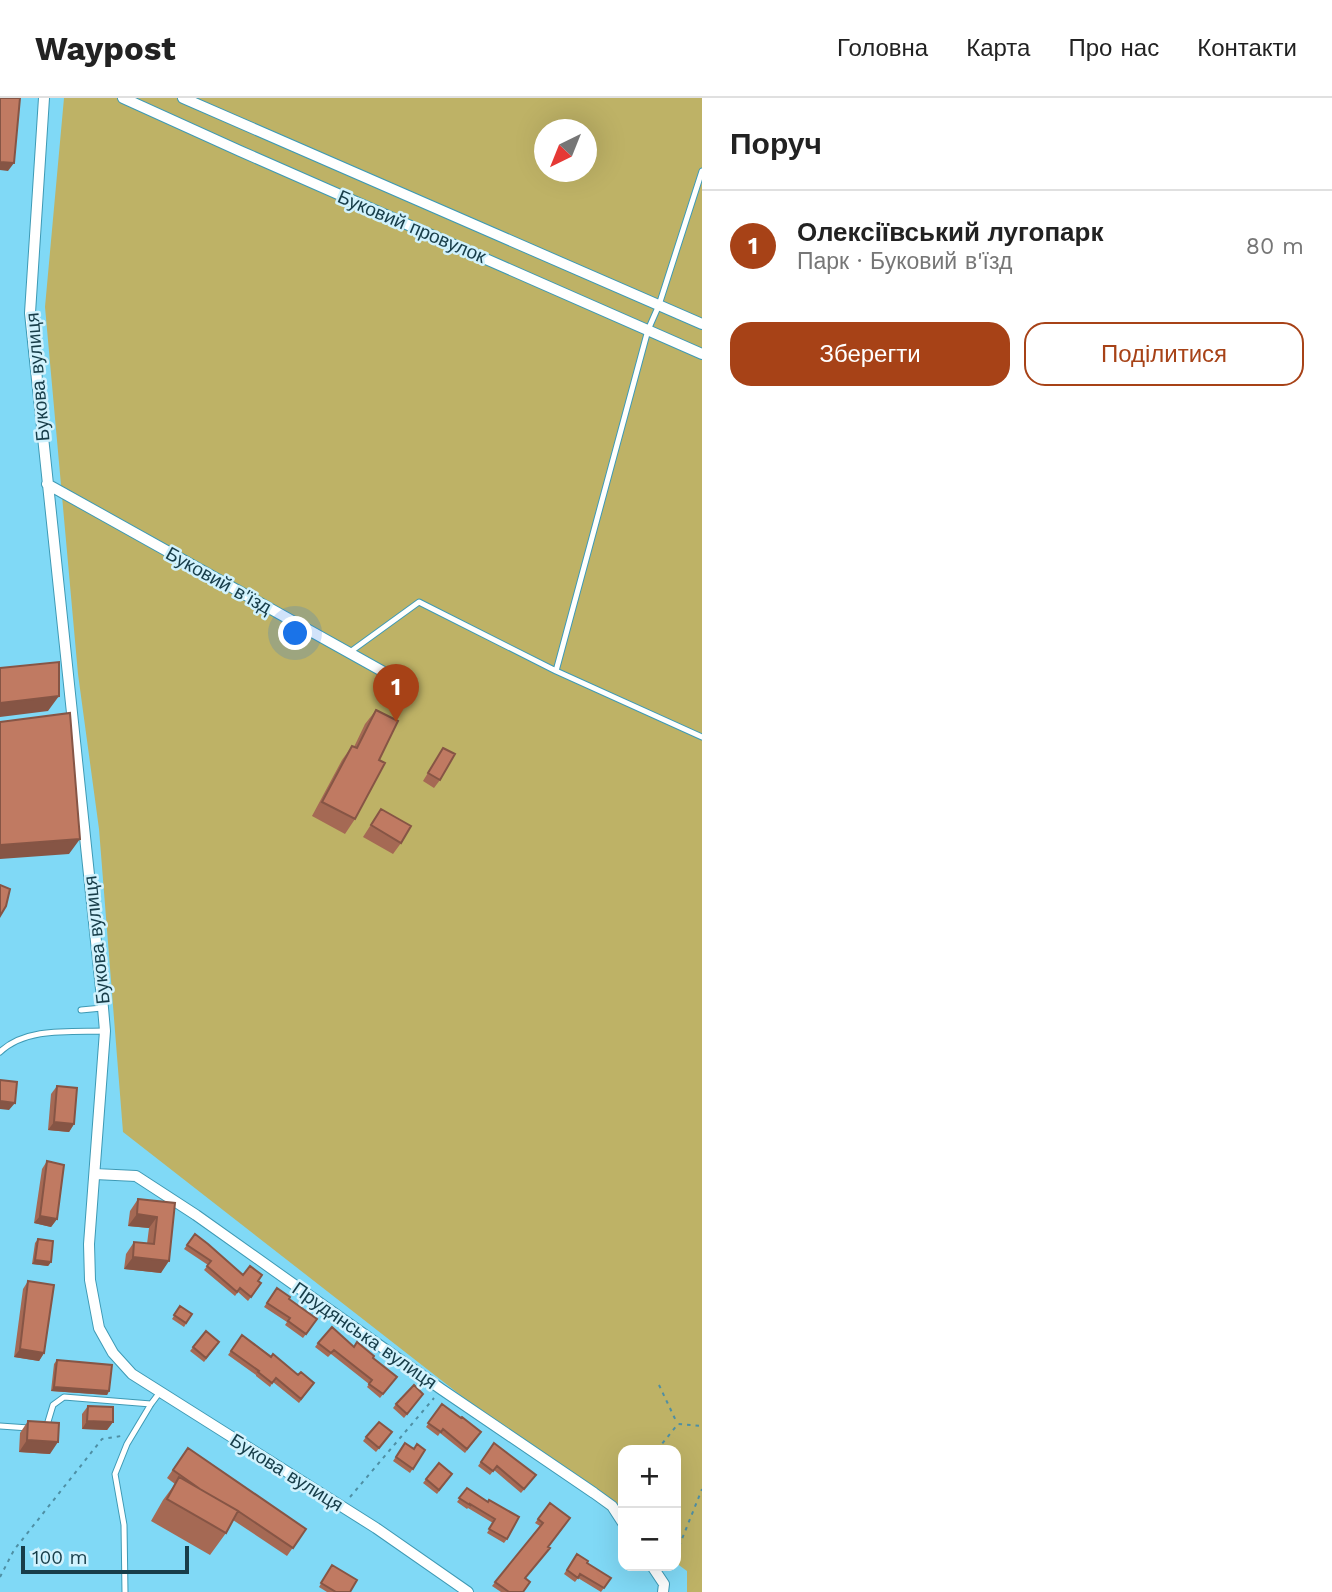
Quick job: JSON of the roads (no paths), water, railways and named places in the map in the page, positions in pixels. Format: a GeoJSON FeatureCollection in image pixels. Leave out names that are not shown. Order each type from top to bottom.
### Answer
{"type":"FeatureCollection","features":[{"type":"Feature","properties":{"kind":"street","name":"Букова вулиця"},"geometry":{"type":"LineString","coordinates":[[44,98],[30,313],[105,1031],[89,1244],[90,1280],[99,1328],[113,1353],[132,1374],[376,1528],[468,1592]]}},
{"type":"Feature","properties":{"kind":"street","name":"Буковий провулок"},"geometry":{"type":"LineString","coordinates":[[122,98],[702,354]]}},
{"type":"Feature","properties":{"kind":"street","name":"Буковий провулок"},"geometry":{"type":"LineString","coordinates":[[183,98],[702,324]]}},
{"type":"Feature","properties":{"kind":"street","name":"Буковий в'їзд"},"geometry":{"type":"LineString","coordinates":[[47,484],[391,676]]}},
{"type":"Feature","properties":{"kind":"street","name":"Прудянська вулиця"},"geometry":{"type":"LineString","coordinates":[[95,1174],[136,1176],[196,1214],[441,1389],[612,1506],[618,1515]]}},
{"type":"Feature","properties":{"kind":"street"},"geometry":{"type":"LineString","coordinates":[[655,1571],[664,1584],[663,1592]]}},
{"type":"Feature","properties":{"kind":"lane"},"geometry":{"type":"LineString","coordinates":[[556,671],[649,330],[702,171]]}},
{"type":"Feature","properties":{"kind":"lane"},"geometry":{"type":"LineString","coordinates":[[349,653],[419,602],[556,671],[702,737]]}},
{"type":"Feature","properties":{"kind":"lane"},"geometry":{"type":"LineString","coordinates":[[81,1010],[103,1008]]}},
{"type":"Feature","properties":{"kind":"lane"},"geometry":{"type":"LineString","coordinates":[[0,1052],[10,1042],[43,1033],[105,1031]]}},
{"type":"Feature","properties":{"kind":"lane"},"geometry":{"type":"LineString","coordinates":[[125,1592],[124,1525],[115,1474],[133,1434],[159,1392]]}},
{"type":"Feature","properties":{"kind":"lane"},"geometry":{"type":"LineString","coordinates":[[0,1426],[41,1429],[47,1425],[53,1405],[64,1397],[150,1404]]}},
{"type":"Feature","properties":{"kind":"place","name":"Олексіївський лугопарк"},"geometry":{"type":"Point","coordinates":[396,722]}}]}
